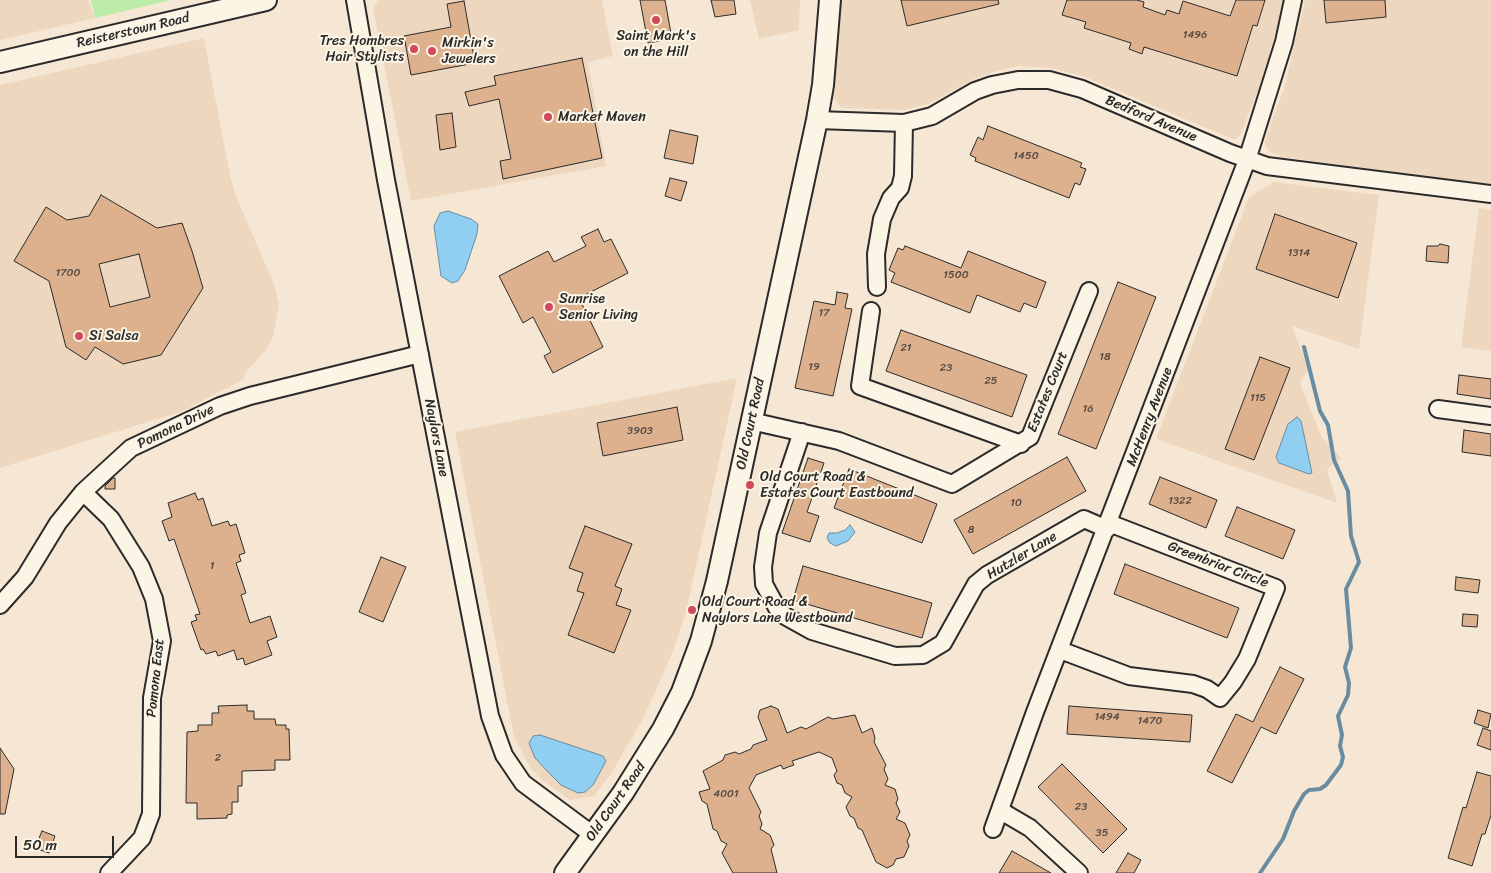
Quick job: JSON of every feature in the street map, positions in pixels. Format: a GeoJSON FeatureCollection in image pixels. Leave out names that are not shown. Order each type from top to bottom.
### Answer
{"type":"FeatureCollection","features":[{"type":"Feature","properties":{"kind":"main road","name":"Reisterstown Road"},"geometry":{"type":"LineString","coordinates":[[0,62],[266,0]]}},
{"type":"Feature","properties":{"kind":"main road","name":"Old Court Road"},"geometry":{"type":"LineString","coordinates":[[565,873],[644,762],[663,729],[694,662],[718,581],[817,120],[823,85],[830,0]]}},
{"type":"Feature","properties":{"kind":"street","name":"Naylors Lane"},"geometry":{"type":"LineString","coordinates":[[355,0],[481,677],[498,740],[504,755],[523,783],[593,834]]}},
{"type":"Feature","properties":{"kind":"street","name":"McHenry Avenue"},"geometry":{"type":"LineString","coordinates":[[993,829],[1035,712],[1247,160],[1284,42],[1293,0]]}},
{"type":"Feature","properties":{"kind":"street","name":"Bedford Avenue"},"geometry":{"type":"LineString","coordinates":[[817,120],[904,123],[932,116],[975,91],[992,85],[1018,80],[1049,80],[1082,89],[1247,160],[1267,166],[1302,172],[1491,194]]}},
{"type":"Feature","properties":{"kind":"street"},"geometry":{"type":"LineString","coordinates":[[877,287],[876,254],[882,219],[892,198],[900,188],[904,166],[904,123]]}},
{"type":"Feature","properties":{"kind":"street","name":"Estates Court"},"geometry":{"type":"LineString","coordinates":[[752,421],[839,441],[952,484],[1030,438],[1089,291]]}},
{"type":"Feature","properties":{"kind":"street"},"geometry":{"type":"LineString","coordinates":[[871,311],[860,386],[1021,444]]}},
{"type":"Feature","properties":{"kind":"street","name":"Pomona Drive"},"geometry":{"type":"LineString","coordinates":[[0,605],[25,577],[58,523],[83,492],[131,448],[220,406],[274,388],[420,354]]}},
{"type":"Feature","properties":{"kind":"street"},"geometry":{"type":"LineString","coordinates":[[1438,409],[1491,416]]}},
{"type":"Feature","properties":{"kind":"street","name":"Hutzler Lane"},"geometry":{"type":"LineString","coordinates":[[802,432],[768,533],[763,567],[764,584],[777,608],[785,616],[812,631],[895,656],[923,655],[943,643],[976,584],[987,574],[1084,519],[1108,526]]}},
{"type":"Feature","properties":{"kind":"street","name":"Pomona East"},"geometry":{"type":"LineString","coordinates":[[83,492],[111,519],[141,567],[154,599],[162,641],[152,698],[151,814],[142,838],[109,873]]}},
{"type":"Feature","properties":{"kind":"street","name":"Greenbriar Circle"},"geometry":{"type":"LineString","coordinates":[[1060,650],[1129,676],[1193,684],[1207,689],[1220,698],[1247,659],[1276,588],[1108,526]]}},
{"type":"Feature","properties":{"kind":"street"},"geometry":{"type":"LineString","coordinates":[[1001,811],[1030,828],[1079,873]]}},
{"type":"Feature","properties":{"kind":"shaded area"},"geometry":{"type":"Polygon","coordinates":[[[0,0],[88,0],[95,18],[0,40],[0,0]]]}},
{"type":"Feature","properties":{"kind":"shaded area"},"geometry":{"type":"Polygon","coordinates":[[[378,0],[602,0],[613,56],[588,62],[606,166],[411,201],[373,8],[378,0]]]}},
{"type":"Feature","properties":{"kind":"shaded area"},"geometry":{"type":"Polygon","coordinates":[[[750,0],[800,0],[799,30],[759,39],[750,0]]]}},
{"type":"Feature","properties":{"kind":"shaded area"},"geometry":{"type":"Polygon","coordinates":[[[842,0],[1283,0],[1274,39],[1259,88],[1241,134],[1235,140],[1085,77],[1052,68],[1018,66],[990,73],[972,80],[928,104],[904,110],[842,108],[833,98],[832,93],[842,0]]]}},
{"type":"Feature","properties":{"kind":"shaded area"},"geometry":{"type":"Polygon","coordinates":[[[1305,0],[1491,0],[1491,185],[1283,157],[1270,152],[1265,146],[1265,139],[1284,89],[1305,0]]]}},
{"type":"Feature","properties":{"kind":"shaded area"},"geometry":{"type":"Polygon","coordinates":[[[204,38],[230,176],[236,196],[274,284],[279,304],[273,337],[266,350],[245,373],[244,379],[183,411],[0,468],[0,85],[204,38]]]}},
{"type":"Feature","properties":{"kind":"shaded area"},"geometry":{"type":"Polygon","coordinates":[[[1274,182],[1379,195],[1359,349],[1292,326],[1308,369],[1300,383],[1322,438],[1341,458],[1327,469],[1337,503],[1156,439],[1249,197],[1274,182]]]}},
{"type":"Feature","properties":{"kind":"shaded area"},"geometry":{"type":"Polygon","coordinates":[[[1479,208],[1491,210],[1491,351],[1461,347],[1479,208]]]}},
{"type":"Feature","properties":{"kind":"shaded area"},"geometry":{"type":"Polygon","coordinates":[[[737,378],[686,612],[674,649],[644,717],[611,774],[594,796],[570,800],[542,780],[530,767],[514,737],[455,432],[737,378]]]}},
{"type":"Feature","properties":{"kind":"green space"},"geometry":{"type":"Polygon","coordinates":[[[91,0],[171,0],[95,18],[91,0]]]}},
{"type":"Feature","properties":{"kind":"water"},"geometry":{"type":"Polygon","coordinates":[[[448,211],[471,219],[478,224],[477,234],[465,270],[458,281],[452,283],[441,276],[434,226],[440,213],[448,211]]]}},
{"type":"Feature","properties":{"kind":"water"},"geometry":{"type":"Polygon","coordinates":[[[1297,417],[1301,421],[1312,473],[1309,474],[1279,463],[1276,457],[1288,424],[1297,417]]]}},
{"type":"Feature","properties":{"kind":"water"},"geometry":{"type":"Polygon","coordinates":[[[850,525],[855,532],[848,541],[836,546],[830,543],[827,538],[829,533],[845,530],[850,525]]]}},
{"type":"Feature","properties":{"kind":"water"},"geometry":{"type":"Polygon","coordinates":[[[540,735],[603,756],[606,761],[593,785],[585,792],[578,793],[561,785],[535,758],[529,743],[533,736],[540,735]]]}},
{"type":"Feature","properties":{"kind":"building","name":"Saint Mark's on the Hill"},"geometry":{"type":"Polygon","coordinates":[[[640,0],[665,0],[672,39],[648,43],[640,0]]]}},
{"type":"Feature","properties":{"kind":"building","name":"Saint Mark's on the Hill"},"geometry":{"type":"Polygon","coordinates":[[[711,0],[734,0],[736,14],[715,17],[711,0]]]}},
{"type":"Feature","properties":{"kind":"building"},"geometry":{"type":"Polygon","coordinates":[[[901,0],[998,0],[999,4],[907,26],[901,0]]]}},
{"type":"Feature","properties":{"kind":"building"},"geometry":{"type":"Polygon","coordinates":[[[1067,0],[1137,0],[1144,2],[1143,7],[1165,15],[1167,10],[1179,14],[1183,1],[1230,16],[1236,0],[1265,0],[1257,26],[1253,25],[1237,76],[1144,47],[1142,54],[1129,49],[1131,43],[1084,28],[1086,22],[1062,15],[1067,0]]]}},
{"type":"Feature","properties":{"kind":"building"},"geometry":{"type":"Polygon","coordinates":[[[1324,0],[1385,0],[1386,17],[1326,23],[1324,0]]]}},
{"type":"Feature","properties":{"kind":"building"},"geometry":{"type":"Polygon","coordinates":[[[464,1],[475,63],[411,75],[404,36],[451,27],[447,4],[464,1]]]}},
{"type":"Feature","properties":{"kind":"building","name":"Market Maven"},"geometry":{"type":"Polygon","coordinates":[[[582,58],[602,158],[503,179],[500,161],[511,159],[499,99],[469,106],[465,92],[496,85],[494,76],[582,58]]]}},
{"type":"Feature","properties":{"kind":"building"},"geometry":{"type":"Polygon","coordinates":[[[452,113],[456,147],[440,150],[436,115],[452,113]]]}},
{"type":"Feature","properties":{"kind":"building"},"geometry":{"type":"Polygon","coordinates":[[[988,126],[1082,163],[1080,167],[1086,169],[1080,185],[1075,183],[1069,198],[975,161],[976,158],[970,155],[978,137],[983,140],[988,126]]]}},
{"type":"Feature","properties":{"kind":"building"},"geometry":{"type":"Polygon","coordinates":[[[670,130],[698,136],[693,164],[664,158],[670,130]]]}},
{"type":"Feature","properties":{"kind":"building"},"geometry":{"type":"Polygon","coordinates":[[[670,178],[687,182],[681,201],[665,196],[670,178]]]}},
{"type":"Feature","properties":{"kind":"building"},"geometry":{"type":"Polygon","coordinates":[[[101,195],[157,228],[182,223],[203,288],[161,355],[123,364],[95,347],[86,360],[66,347],[49,281],[14,261],[46,207],[67,220],[89,216],[101,195]],[[139,254],[99,264],[110,307],[150,297],[139,254]]]}},
{"type":"Feature","properties":{"kind":"building"},"geometry":{"type":"Polygon","coordinates":[[[1275,214],[1357,243],[1338,298],[1256,269],[1275,214]]]}},
{"type":"Feature","properties":{"kind":"building","name":"Sunrise Senior Living"},"geometry":{"type":"Polygon","coordinates":[[[598,229],[604,242],[611,239],[628,273],[579,298],[603,347],[553,373],[544,356],[551,352],[533,317],[523,323],[499,276],[548,251],[554,262],[586,246],[581,237],[598,229]]]}},
{"type":"Feature","properties":{"kind":"building"},"geometry":{"type":"Polygon","coordinates":[[[1440,244],[1449,246],[1448,263],[1426,261],[1427,246],[1438,246],[1440,244]]]}},
{"type":"Feature","properties":{"kind":"building"},"geometry":{"type":"Polygon","coordinates":[[[905,246],[961,268],[968,251],[1046,282],[1036,308],[1024,303],[1020,312],[977,295],[970,313],[891,282],[895,273],[889,270],[898,248],[903,250],[905,246]]]}},
{"type":"Feature","properties":{"kind":"building"},"geometry":{"type":"Polygon","coordinates":[[[1118,282],[1156,297],[1096,449],[1058,434],[1118,282]]]}},
{"type":"Feature","properties":{"kind":"building"},"geometry":{"type":"Polygon","coordinates":[[[837,292],[848,294],[845,308],[852,309],[833,396],[795,388],[814,301],[835,305],[837,292]]]}},
{"type":"Feature","properties":{"kind":"building"},"geometry":{"type":"Polygon","coordinates":[[[901,330],[1027,375],[1012,417],[886,371],[901,330]]]}},
{"type":"Feature","properties":{"kind":"building"},"geometry":{"type":"Polygon","coordinates":[[[1260,357],[1290,368],[1254,460],[1225,449],[1260,357]]]}},
{"type":"Feature","properties":{"kind":"building"},"geometry":{"type":"Polygon","coordinates":[[[1459,375],[1491,379],[1491,399],[1457,394],[1459,375]]]}},
{"type":"Feature","properties":{"kind":"building"},"geometry":{"type":"Polygon","coordinates":[[[677,407],[683,440],[603,456],[597,423],[677,407]]]}},
{"type":"Feature","properties":{"kind":"building"},"geometry":{"type":"Polygon","coordinates":[[[1464,430],[1491,434],[1491,456],[1462,452],[1464,430]]]}},
{"type":"Feature","properties":{"kind":"building"},"geometry":{"type":"Polygon","coordinates":[[[1067,457],[1086,491],[973,554],[954,520],[1067,457]]]}},
{"type":"Feature","properties":{"kind":"building"},"geometry":{"type":"Polygon","coordinates":[[[808,458],[824,463],[807,512],[819,516],[810,542],[782,533],[808,458]]]}},
{"type":"Feature","properties":{"kind":"building"},"geometry":{"type":"Polygon","coordinates":[[[849,469],[937,504],[922,543],[834,508],[849,469]]]}},
{"type":"Feature","properties":{"kind":"building"},"geometry":{"type":"Polygon","coordinates":[[[1160,477],[1217,500],[1206,528],[1149,504],[1160,477]]]}},
{"type":"Feature","properties":{"kind":"building"},"geometry":{"type":"Polygon","coordinates":[[[115,478],[115,489],[105,489],[105,486],[115,478]]]}},
{"type":"Feature","properties":{"kind":"building"},"geometry":{"type":"Polygon","coordinates":[[[195,493],[198,500],[203,498],[212,526],[228,521],[230,526],[236,524],[245,553],[239,555],[241,561],[236,563],[246,593],[241,595],[250,623],[270,616],[277,637],[267,641],[272,655],[245,665],[243,658],[237,660],[234,650],[218,656],[216,651],[206,654],[203,649],[201,650],[191,622],[197,620],[195,615],[200,614],[174,539],[169,541],[162,521],[172,517],[168,503],[195,493]]]}},
{"type":"Feature","properties":{"kind":"building"},"geometry":{"type":"Polygon","coordinates":[[[1237,507],[1295,530],[1283,559],[1225,536],[1237,507]]]}},
{"type":"Feature","properties":{"kind":"building"},"geometry":{"type":"Polygon","coordinates":[[[585,526],[632,544],[615,586],[622,589],[616,605],[631,610],[614,653],[568,635],[584,593],[577,591],[583,573],[569,568],[585,526]]]}},
{"type":"Feature","properties":{"kind":"building"},"geometry":{"type":"Polygon","coordinates":[[[381,557],[406,567],[383,622],[359,612],[381,557]]]}},
{"type":"Feature","properties":{"kind":"building"},"geometry":{"type":"Polygon","coordinates":[[[1125,564],[1239,608],[1227,638],[1114,594],[1125,564]]]}},
{"type":"Feature","properties":{"kind":"building"},"geometry":{"type":"Polygon","coordinates":[[[803,566],[932,603],[922,638],[793,600],[803,566]]]}},
{"type":"Feature","properties":{"kind":"building"},"geometry":{"type":"Polygon","coordinates":[[[1456,577],[1480,580],[1478,593],[1455,590],[1456,577]]]}},
{"type":"Feature","properties":{"kind":"building"},"geometry":{"type":"Polygon","coordinates":[[[1463,614],[1478,615],[1477,627],[1462,626],[1463,614]]]}},
{"type":"Feature","properties":{"kind":"building"},"geometry":{"type":"Polygon","coordinates":[[[1280,667],[1304,679],[1276,734],[1261,727],[1232,783],[1207,771],[1236,714],[1253,722],[1280,667]]]}},
{"type":"Feature","properties":{"kind":"building"},"geometry":{"type":"Polygon","coordinates":[[[247,705],[247,711],[254,711],[254,719],[275,719],[276,725],[286,725],[286,729],[289,729],[290,760],[275,760],[275,770],[242,771],[242,786],[238,786],[238,802],[232,802],[232,814],[227,815],[227,818],[197,819],[197,803],[186,803],[187,732],[198,731],[198,725],[212,725],[212,713],[219,713],[218,706],[247,705]]]}},
{"type":"Feature","properties":{"kind":"building"},"geometry":{"type":"Polygon","coordinates":[[[771,706],[778,709],[787,733],[801,727],[806,729],[828,717],[833,719],[855,715],[862,733],[872,728],[875,738],[874,742],[886,765],[884,769],[888,779],[885,785],[895,789],[898,799],[896,803],[900,812],[896,819],[905,823],[910,835],[907,841],[909,846],[904,857],[896,859],[893,865],[887,868],[876,862],[862,830],[858,828],[846,807],[852,797],[845,793],[842,785],[837,783],[834,775],[837,771],[832,758],[819,752],[792,761],[794,765],[783,769],[781,765],[756,775],[749,788],[761,812],[759,816],[762,824],[760,829],[770,835],[774,845],[771,849],[777,873],[733,873],[722,853],[727,844],[721,841],[717,831],[713,829],[707,804],[702,801],[699,792],[710,789],[703,771],[723,760],[725,755],[735,752],[739,754],[751,749],[753,745],[767,740],[758,717],[760,710],[771,706]]]}},
{"type":"Feature","properties":{"kind":"building"},"geometry":{"type":"Polygon","coordinates":[[[1069,706],[1192,715],[1190,742],[1067,734],[1069,706]]]}},
{"type":"Feature","properties":{"kind":"building"},"geometry":{"type":"Polygon","coordinates":[[[1478,710],[1491,714],[1488,728],[1474,723],[1478,710]]]}},
{"type":"Feature","properties":{"kind":"building"},"geometry":{"type":"Polygon","coordinates":[[[1483,728],[1491,731],[1491,750],[1477,745],[1483,728]]]}},
{"type":"Feature","properties":{"kind":"building"},"geometry":{"type":"Polygon","coordinates":[[[0,748],[14,769],[5,814],[0,814],[0,748]]]}},
{"type":"Feature","properties":{"kind":"building"},"geometry":{"type":"Polygon","coordinates":[[[1062,764],[1127,829],[1103,853],[1038,787],[1062,764]]]}},
{"type":"Feature","properties":{"kind":"building"},"geometry":{"type":"Polygon","coordinates":[[[1477,772],[1491,776],[1491,815],[1485,834],[1482,834],[1472,866],[1448,858],[1463,807],[1466,808],[1477,772]]]}},
{"type":"Feature","properties":{"kind":"building"},"geometry":{"type":"Polygon","coordinates":[[[42,831],[55,836],[49,853],[35,848],[42,831]]]}},
{"type":"Feature","properties":{"kind":"building"},"geometry":{"type":"Polygon","coordinates":[[[1012,851],[1051,873],[999,873],[1012,851]]]}},
{"type":"Feature","properties":{"kind":"building"},"geometry":{"type":"Polygon","coordinates":[[[1128,853],[1141,860],[1134,873],[1116,873],[1128,853]]]}},
{"type":"Feature","properties":{"kind":"waterway"},"geometry":{"type":"LineString","coordinates":[[1260,873],[1283,839],[1294,811],[1304,794],[1309,790],[1320,789],[1326,785],[1341,765],[1343,757],[1340,746],[1342,735],[1338,716],[1348,695],[1349,683],[1345,667],[1351,648],[1346,589],[1359,562],[1351,536],[1348,491],[1334,460],[1328,425],[1320,411],[1304,347]]}},
{"type":"Feature","properties":{"kind":"place","name":"Saint Mark's on the Hill"},"geometry":{"type":"Point","coordinates":[656,20]}},
{"type":"Feature","properties":{"kind":"place","name":"Tres Hombres Hair Stylists"},"geometry":{"type":"Point","coordinates":[414,49]}},
{"type":"Feature","properties":{"kind":"place","name":"Mirkin's Jewelers"},"geometry":{"type":"Point","coordinates":[432,51]}},
{"type":"Feature","properties":{"kind":"place","name":"Market Maven"},"geometry":{"type":"Point","coordinates":[548,117]}},
{"type":"Feature","properties":{"kind":"place","name":"Sunrise Senior Living"},"geometry":{"type":"Point","coordinates":[549,307]}},
{"type":"Feature","properties":{"kind":"place","name":"Si Salsa"},"geometry":{"type":"Point","coordinates":[79,336]}},
{"type":"Feature","properties":{"kind":"place","name":"Old Court Road & Estates Court Eastbound"},"geometry":{"type":"Point","coordinates":[750,485]}},
{"type":"Feature","properties":{"kind":"place","name":"Old Court Road & Naylors Lane Westbound"},"geometry":{"type":"Point","coordinates":[692,610]}}]}
